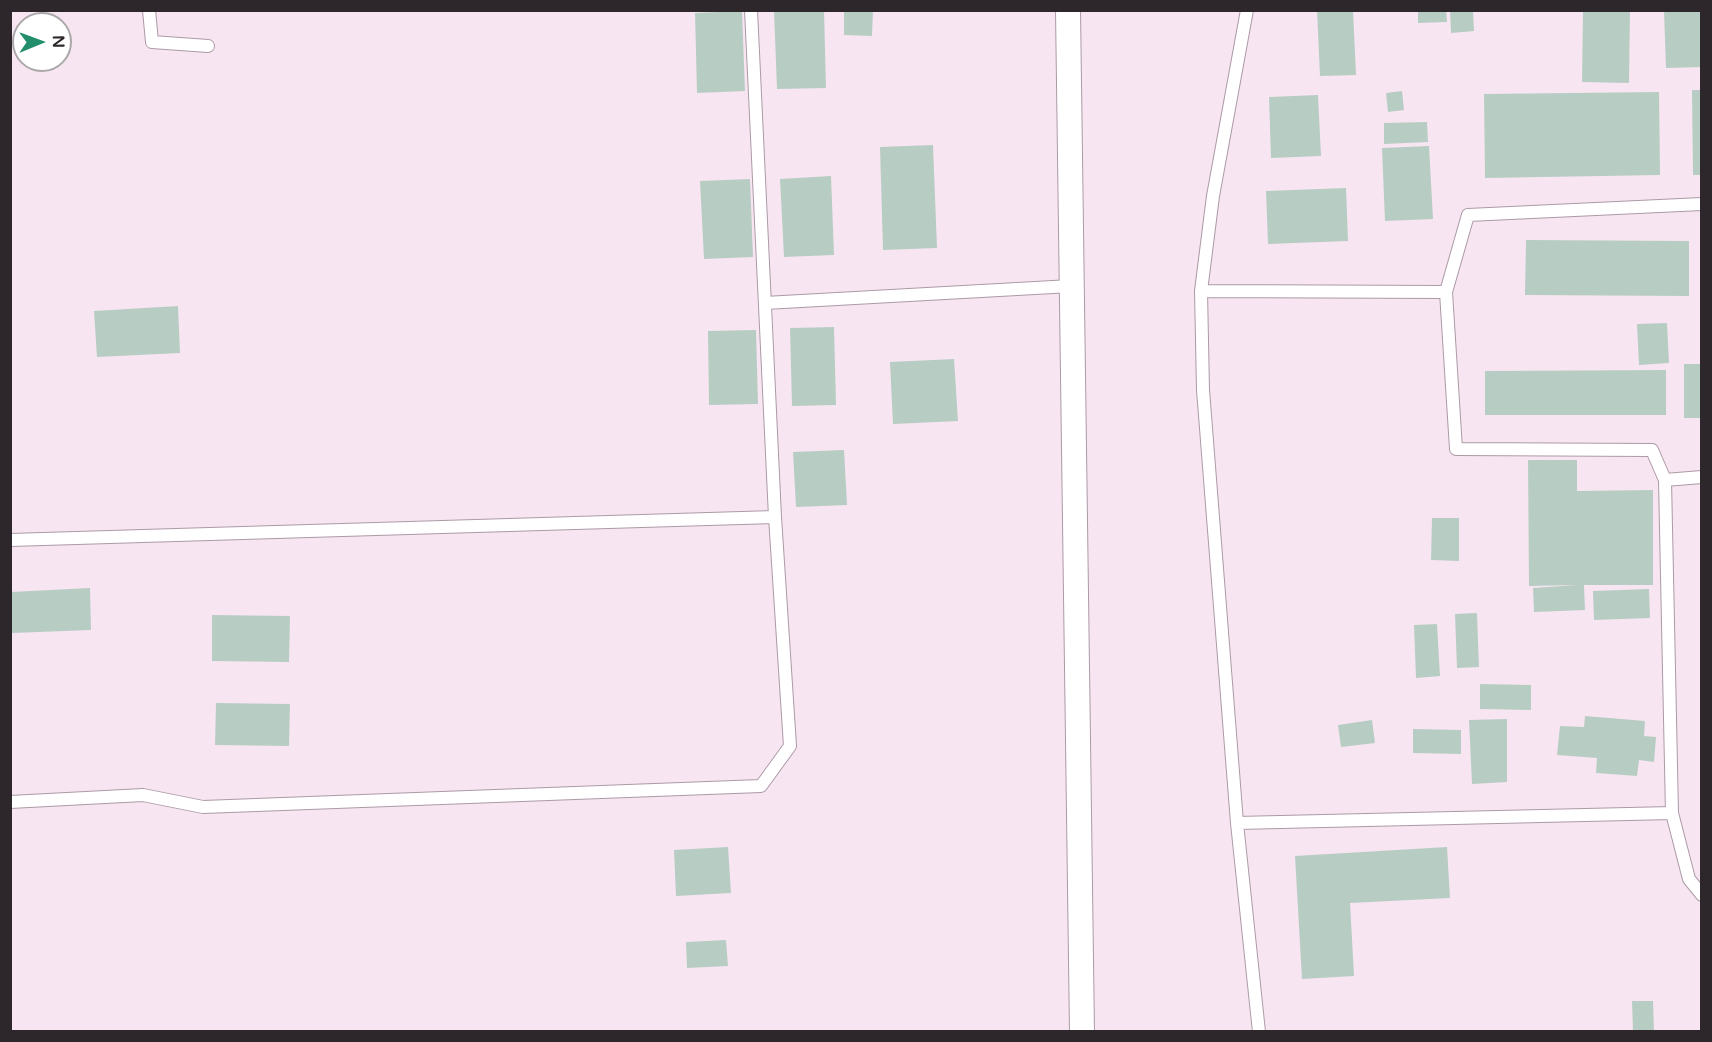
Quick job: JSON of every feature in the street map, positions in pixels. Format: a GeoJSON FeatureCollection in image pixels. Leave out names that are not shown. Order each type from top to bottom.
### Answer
{"type":"FeatureCollection","features":[{"type":"Feature","properties":{"kind":"street"},"geometry":{"type":"LineString","coordinates":[[1068,10],[1082,1032]]}},
{"type":"Feature","properties":{"kind":"lane"},"geometry":{"type":"LineString","coordinates":[[149,10],[152,42],[208,46]]}},
{"type":"Feature","properties":{"kind":"lane"},"geometry":{"type":"LineString","coordinates":[[10,802],[143,795],[203,807],[761,786],[790,746],[776,517],[751,10]]}},
{"type":"Feature","properties":{"kind":"lane"},"geometry":{"type":"LineString","coordinates":[[1247,10],[1213,196],[1201,291],[1203,390],[1237,823],[1259,1032]]}},
{"type":"Feature","properties":{"kind":"lane"},"geometry":{"type":"LineString","coordinates":[[1701,204],[1468,215],[1446,292],[1456,449],[1652,450],[1665,480],[1672,813],[1689,879],[1701,895]]}},
{"type":"Feature","properties":{"kind":"lane"},"geometry":{"type":"LineString","coordinates":[[765,303],[1071,286]]}},
{"type":"Feature","properties":{"kind":"lane"},"geometry":{"type":"LineString","coordinates":[[1201,291],[1446,292]]}},
{"type":"Feature","properties":{"kind":"lane"},"geometry":{"type":"LineString","coordinates":[[1665,480],[1701,477]]}},
{"type":"Feature","properties":{"kind":"lane"},"geometry":{"type":"LineString","coordinates":[[10,540],[776,517]]}},
{"type":"Feature","properties":{"kind":"lane"},"geometry":{"type":"LineString","coordinates":[[1237,823],[1672,813]]}},
{"type":"Feature","properties":{"kind":"building"},"geometry":{"type":"Polygon","coordinates":[[[824,10],[826,88],[777,89],[774,11],[824,10]]]}},
{"type":"Feature","properties":{"kind":"building"},"geometry":{"type":"Polygon","coordinates":[[[844,10],[873,10],[872,36],[844,35],[844,10]]]}},
{"type":"Feature","properties":{"kind":"building"},"geometry":{"type":"Polygon","coordinates":[[[1317,10],[1353,10],[1356,75],[1320,76],[1317,10]]]}},
{"type":"Feature","properties":{"kind":"building"},"geometry":{"type":"Polygon","coordinates":[[[1418,10],[1446,10],[1447,22],[1418,23],[1418,10]]]}},
{"type":"Feature","properties":{"kind":"building"},"geometry":{"type":"Polygon","coordinates":[[[1450,10],[1473,10],[1474,31],[1451,33],[1450,10]]]}},
{"type":"Feature","properties":{"kind":"building"},"geometry":{"type":"Polygon","coordinates":[[[1583,10],[1630,10],[1629,83],[1582,82],[1583,10]]]}},
{"type":"Feature","properties":{"kind":"building"},"geometry":{"type":"Polygon","coordinates":[[[1702,10],[1702,67],[1666,68],[1664,11],[1702,10]]]}},
{"type":"Feature","properties":{"kind":"building"},"geometry":{"type":"Polygon","coordinates":[[[742,11],[745,91],[697,93],[695,13],[742,11]]]}},
{"type":"Feature","properties":{"kind":"building"},"geometry":{"type":"Polygon","coordinates":[[[1692,90],[1702,90],[1702,175],[1693,175],[1692,90]]]}},
{"type":"Feature","properties":{"kind":"building"},"geometry":{"type":"Polygon","coordinates":[[[1402,91],[1404,110],[1388,112],[1386,93],[1402,91]]]}},
{"type":"Feature","properties":{"kind":"building"},"geometry":{"type":"Polygon","coordinates":[[[1659,92],[1660,175],[1485,178],[1484,94],[1659,92]]]}},
{"type":"Feature","properties":{"kind":"building"},"geometry":{"type":"Polygon","coordinates":[[[1318,95],[1321,156],[1271,158],[1269,97],[1318,95]]]}},
{"type":"Feature","properties":{"kind":"building"},"geometry":{"type":"Polygon","coordinates":[[[1427,122],[1428,142],[1384,144],[1384,123],[1427,122]]]}},
{"type":"Feature","properties":{"kind":"building"},"geometry":{"type":"Polygon","coordinates":[[[933,145],[937,248],[883,250],[880,147],[933,145]]]}},
{"type":"Feature","properties":{"kind":"building"},"geometry":{"type":"Polygon","coordinates":[[[1429,146],[1433,219],[1385,221],[1382,148],[1429,146]]]}},
{"type":"Feature","properties":{"kind":"building"},"geometry":{"type":"Polygon","coordinates":[[[831,176],[834,255],[784,257],[780,179],[831,176]]]}},
{"type":"Feature","properties":{"kind":"building"},"geometry":{"type":"Polygon","coordinates":[[[750,179],[753,257],[704,259],[700,181],[750,179]]]}},
{"type":"Feature","properties":{"kind":"building"},"geometry":{"type":"Polygon","coordinates":[[[1346,188],[1348,241],[1268,244],[1266,191],[1346,188]]]}},
{"type":"Feature","properties":{"kind":"building"},"geometry":{"type":"Polygon","coordinates":[[[1526,240],[1689,241],[1689,296],[1525,295],[1526,240]]]}},
{"type":"Feature","properties":{"kind":"building"},"geometry":{"type":"Polygon","coordinates":[[[178,306],[180,353],[97,357],[94,311],[178,306]]]}},
{"type":"Feature","properties":{"kind":"building"},"geometry":{"type":"Polygon","coordinates":[[[1667,323],[1669,363],[1639,365],[1637,324],[1667,323]]]}},
{"type":"Feature","properties":{"kind":"building"},"geometry":{"type":"Polygon","coordinates":[[[834,327],[836,405],[792,406],[790,328],[834,327]]]}},
{"type":"Feature","properties":{"kind":"building"},"geometry":{"type":"Polygon","coordinates":[[[756,330],[758,404],[709,405],[708,331],[756,330]]]}},
{"type":"Feature","properties":{"kind":"building"},"geometry":{"type":"Polygon","coordinates":[[[954,359],[958,421],[893,424],[890,362],[954,359]]]}},
{"type":"Feature","properties":{"kind":"building"},"geometry":{"type":"Polygon","coordinates":[[[1684,364],[1702,364],[1702,418],[1684,418],[1684,364]]]}},
{"type":"Feature","properties":{"kind":"building"},"geometry":{"type":"Polygon","coordinates":[[[1666,370],[1666,415],[1485,415],[1485,371],[1666,370]]]}},
{"type":"Feature","properties":{"kind":"building"},"geometry":{"type":"Polygon","coordinates":[[[844,450],[847,505],[796,507],[793,452],[844,450]]]}},
{"type":"Feature","properties":{"kind":"building"},"geometry":{"type":"Polygon","coordinates":[[[1528,460],[1577,460],[1577,491],[1653,490],[1653,585],[1584,585],[1585,610],[1534,612],[1533,588],[1577,585],[1529,586],[1528,460]]]}},
{"type":"Feature","properties":{"kind":"building"},"geometry":{"type":"Polygon","coordinates":[[[1432,518],[1459,518],[1459,561],[1431,560],[1432,518]]]}},
{"type":"Feature","properties":{"kind":"building"},"geometry":{"type":"Polygon","coordinates":[[[90,588],[91,630],[12,633],[11,592],[90,588]]]}},
{"type":"Feature","properties":{"kind":"building"},"geometry":{"type":"Polygon","coordinates":[[[1649,589],[1650,618],[1594,620],[1593,591],[1649,589]]]}},
{"type":"Feature","properties":{"kind":"building"},"geometry":{"type":"Polygon","coordinates":[[[1477,613],[1479,667],[1457,668],[1455,614],[1477,613]]]}},
{"type":"Feature","properties":{"kind":"building"},"geometry":{"type":"Polygon","coordinates":[[[212,615],[290,616],[289,662],[212,661],[212,615]]]}},
{"type":"Feature","properties":{"kind":"building"},"geometry":{"type":"Polygon","coordinates":[[[1437,624],[1440,676],[1416,678],[1414,625],[1437,624]]]}},
{"type":"Feature","properties":{"kind":"building"},"geometry":{"type":"Polygon","coordinates":[[[1480,684],[1531,685],[1531,710],[1480,709],[1480,684]]]}},
{"type":"Feature","properties":{"kind":"building"},"geometry":{"type":"Polygon","coordinates":[[[216,703],[290,704],[289,746],[215,745],[216,703]]]}},
{"type":"Feature","properties":{"kind":"building"},"geometry":{"type":"Polygon","coordinates":[[[1585,716],[1645,721],[1644,736],[1656,737],[1654,762],[1639,760],[1637,776],[1596,773],[1597,758],[1557,755],[1560,726],[1584,727],[1585,716]]]}},
{"type":"Feature","properties":{"kind":"building"},"geometry":{"type":"Polygon","coordinates":[[[1507,719],[1507,782],[1472,784],[1469,720],[1507,719]]]}},
{"type":"Feature","properties":{"kind":"building"},"geometry":{"type":"Polygon","coordinates":[[[1372,720],[1375,743],[1341,747],[1338,725],[1372,720]]]}},
{"type":"Feature","properties":{"kind":"building"},"geometry":{"type":"Polygon","coordinates":[[[1413,729],[1461,730],[1461,754],[1413,753],[1413,729]]]}},
{"type":"Feature","properties":{"kind":"building"},"geometry":{"type":"Polygon","coordinates":[[[728,847],[731,893],[676,896],[674,850],[728,847]]]}},
{"type":"Feature","properties":{"kind":"building"},"geometry":{"type":"Polygon","coordinates":[[[1447,847],[1450,898],[1350,903],[1354,976],[1302,979],[1295,856],[1447,847]]]}},
{"type":"Feature","properties":{"kind":"building"},"geometry":{"type":"Polygon","coordinates":[[[726,940],[728,966],[687,968],[686,942],[726,940]]]}},
{"type":"Feature","properties":{"kind":"building"},"geometry":{"type":"Polygon","coordinates":[[[1632,1001],[1653,1001],[1654,1032],[1633,1032],[1632,1001]]]}}]}
